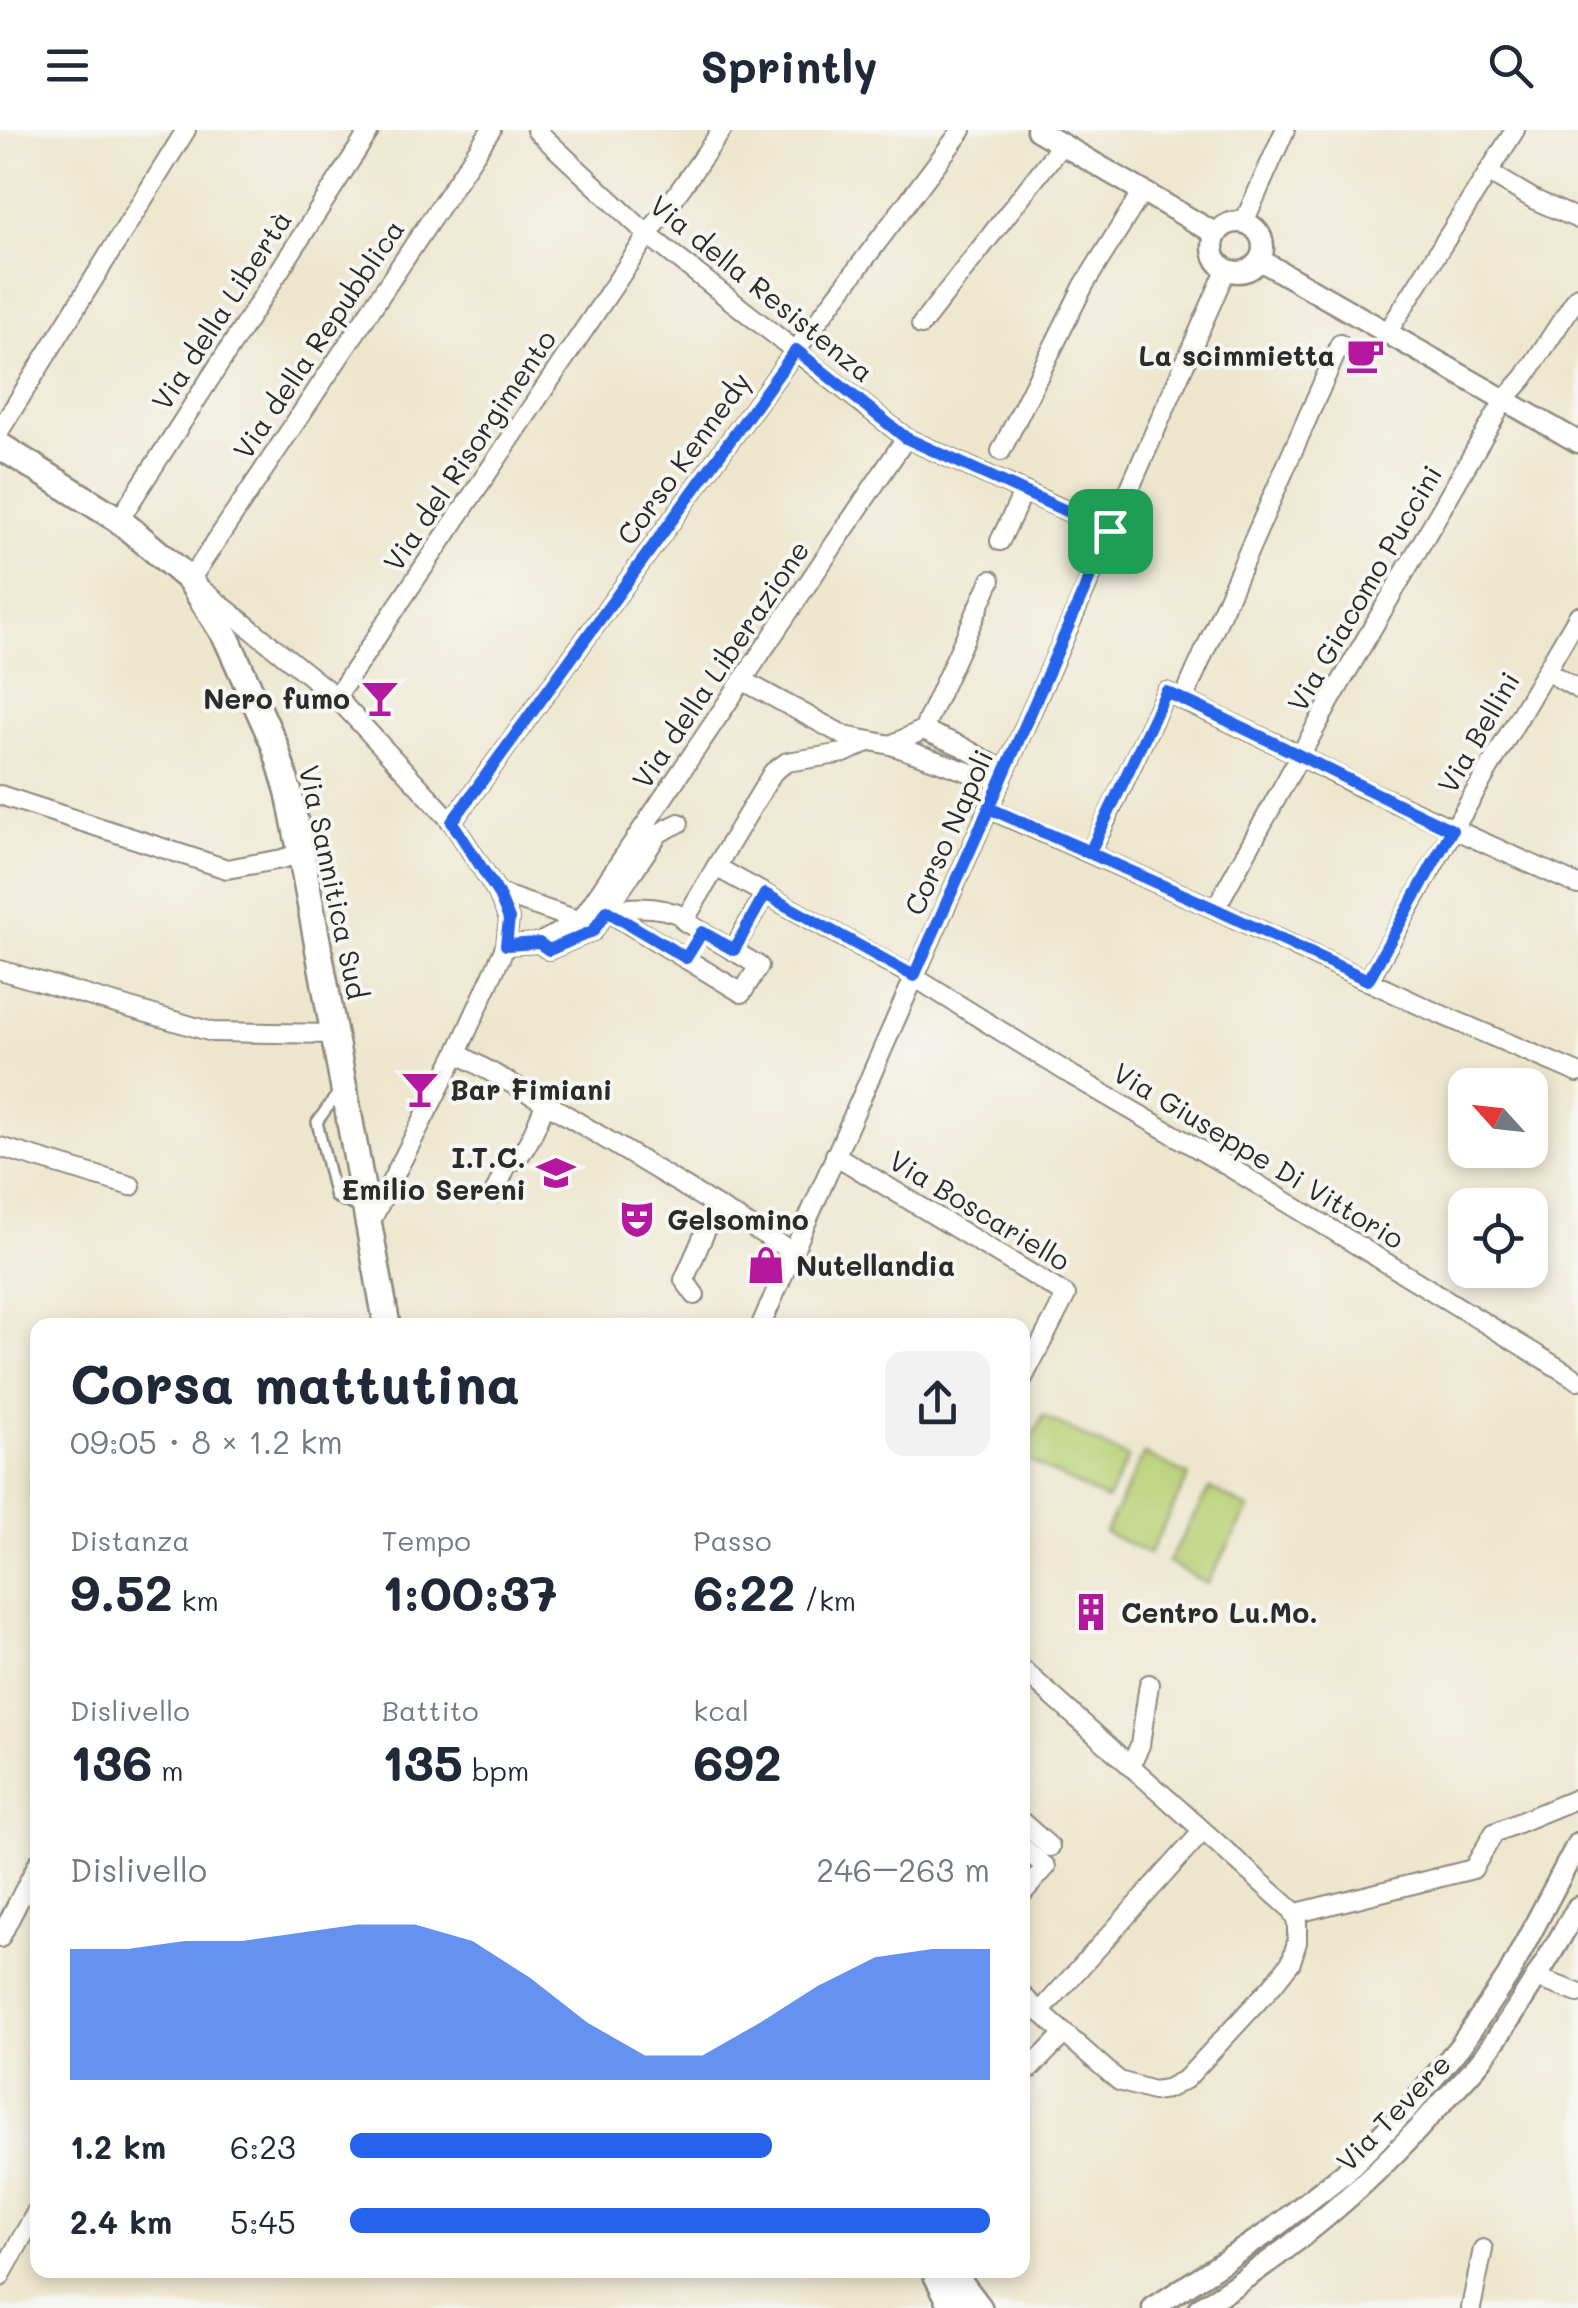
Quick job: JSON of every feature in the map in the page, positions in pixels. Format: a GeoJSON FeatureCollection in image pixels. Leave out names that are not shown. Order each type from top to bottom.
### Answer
{"type":"FeatureCollection","features":[{"type":"Feature","properties":{"kind":"main road","name":"Via Sannitica Sud"},"geometry":{"type":"LineString","coordinates":[[0,446],[119,520],[190,580],[227,639],[275,746],[301,852],[386,1318]]}},
{"type":"Feature","properties":{"kind":"main road"},"geometry":{"type":"LineString","coordinates":[[938,2278],[954,2308]]}},
{"type":"Feature","properties":{"kind":"main road"},"geometry":{"type":"LineString","coordinates":[[956,2278],[980,2308]]}},
{"type":"Feature","properties":{"kind":"street"},"geometry":{"type":"LineString","coordinates":[[0,430],[186,130]]}},
{"type":"Feature","properties":{"kind":"street","name":"Via della Libertà"},"geometry":{"type":"LineString","coordinates":[[119,520],[370,130]]}},
{"type":"Feature","properties":{"kind":"street","name":"Via della Repubblica"},"geometry":{"type":"LineString","coordinates":[[190,580],[491,130]]}},
{"type":"Feature","properties":{"kind":"street","name":"Via della Resistenza"},"geometry":{"type":"LineString","coordinates":[[536,130],[648,234],[906,438],[1110,531]]}},
{"type":"Feature","properties":{"kind":"street","name":"Via del Risorgimento"},"geometry":{"type":"LineString","coordinates":[[336,697],[722,130]]}},
{"type":"Feature","properties":{"kind":"street","name":"Corso Kennedy"},"geometry":{"type":"LineString","coordinates":[[452,822],[796,350],[962,130]]}},
{"type":"Feature","properties":{"kind":"street"},"geometry":{"type":"LineString","coordinates":[[1037,130],[1216,234]]}},
{"type":"Feature","properties":{"kind":"street"},"geometry":{"type":"LineString","coordinates":[[1244,222],[1285,130]]}},
{"type":"Feature","properties":{"kind":"street"},"geometry":{"type":"LineString","coordinates":[[1387,333],[1515,130]]}},
{"type":"Feature","properties":{"kind":"street"},"geometry":{"type":"LineString","coordinates":[[921,325],[1062,144]]}},
{"type":"Feature","properties":{"kind":"street"},"geometry":{"type":"LineString","coordinates":[[1488,172],[1578,219]]}},
{"type":"Feature","properties":{"kind":"street"},"geometry":{"type":"LineString","coordinates":[[1001,451],[1084,286],[1142,192]]}},
{"type":"Feature","properties":{"kind":"street"},"geometry":{"type":"LineString","coordinates":[[1244,222],[1261,237],[1260,260],[1249,270],[1226,270],[1215,258],[1216,234],[1228,224],[1244,222]]}},
{"type":"Feature","properties":{"kind":"street"},"geometry":{"type":"LineString","coordinates":[[1260,260],[1578,442]]}},
{"type":"Feature","properties":{"kind":"street","name":"Corso Napoli"},"geometry":{"type":"LineString","coordinates":[[764,1318],[1226,270]]}},
{"type":"Feature","properties":{"kind":"street","name":"Via Giacomo Puccini"},"geometry":{"type":"LineString","coordinates":[[1215,909],[1505,399],[1524,378],[1578,296]]}},
{"type":"Feature","properties":{"kind":"street"},"geometry":{"type":"LineString","coordinates":[[1184,700],[1340,344]]}},
{"type":"Feature","properties":{"kind":"street","name":"Via della Liberazione"},"geometry":{"type":"LineString","coordinates":[[506,945],[539,943],[580,921],[906,438]]}},
{"type":"Feature","properties":{"kind":"street"},"geometry":{"type":"LineString","coordinates":[[1000,541],[1023,493]]}},
{"type":"Feature","properties":{"kind":"street"},"geometry":{"type":"LineString","coordinates":[[190,580],[336,697],[452,822],[498,893],[509,919],[506,945],[456,1053],[368,1217]]}},
{"type":"Feature","properties":{"kind":"street"},"geometry":{"type":"LineString","coordinates":[[891,745],[922,730],[991,580]]}},
{"type":"Feature","properties":{"kind":"street","name":"Via Bellini"},"geometry":{"type":"LineString","coordinates":[[1368,980],[1578,616]]}},
{"type":"Feature","properties":{"kind":"street"},"geometry":{"type":"LineString","coordinates":[[1546,671],[1578,689]]}},
{"type":"Feature","properties":{"kind":"street"},"geometry":{"type":"LineString","coordinates":[[742,680],[846,736],[891,745],[978,775],[1003,775]]}},
{"type":"Feature","properties":{"kind":"street"},"geometry":{"type":"LineString","coordinates":[[1090,852],[1166,692],[1452,830],[1578,886]]}},
{"type":"Feature","properties":{"kind":"street"},"geometry":{"type":"LineString","coordinates":[[922,730],[961,746],[1003,775]]}},
{"type":"Feature","properties":{"kind":"street"},"geometry":{"type":"LineString","coordinates":[[607,911],[742,992],[759,966],[684,921],[773,772],[788,762],[844,753],[871,741]]}},
{"type":"Feature","properties":{"kind":"street"},"geometry":{"type":"LineString","coordinates":[[0,817],[3,796],[227,869],[301,852]]}},
{"type":"Feature","properties":{"kind":"street"},"geometry":{"type":"LineString","coordinates":[[989,808],[1578,1073]]}},
{"type":"Feature","properties":{"kind":"street","name":"Via della Liberazione"},"geometry":{"type":"LineString","coordinates":[[539,943],[549,950],[593,931],[659,833],[679,823]]}},
{"type":"Feature","properties":{"kind":"street"},"geometry":{"type":"LineString","coordinates":[[716,867],[914,976]]}},
{"type":"Feature","properties":{"kind":"street"},"geometry":{"type":"LineString","coordinates":[[498,893],[580,921]]}},
{"type":"Feature","properties":{"kind":"street"},"geometry":{"type":"LineString","coordinates":[[734,950],[765,894]]}},
{"type":"Feature","properties":{"kind":"street"},"geometry":{"type":"LineString","coordinates":[[607,911],[632,906],[674,912],[686,918]]}},
{"type":"Feature","properties":{"kind":"street"},"geometry":{"type":"LineString","coordinates":[[0,970],[212,1032],[334,1034]]}},
{"type":"Feature","properties":{"kind":"street","name":"Via Giuseppe Di Vittorio"},"geometry":{"type":"LineString","coordinates":[[914,976],[1578,1380]]}},
{"type":"Feature","properties":{"kind":"street"},"geometry":{"type":"LineString","coordinates":[[456,1053],[792,1252]]}},
{"type":"Feature","properties":{"kind":"street"},"geometry":{"type":"LineString","coordinates":[[494,1194],[506,1165],[517,1160],[546,1103]]}},
{"type":"Feature","properties":{"kind":"street"},"geometry":{"type":"LineString","coordinates":[[0,1147],[131,1186]]}},
{"type":"Feature","properties":{"kind":"street","name":"Via Boscariello"},"geometry":{"type":"LineString","coordinates":[[835,1154],[1066,1295],[1030,1365]]}},
{"type":"Feature","properties":{"kind":"street"},"geometry":{"type":"LineString","coordinates":[[695,1295],[684,1280],[716,1207]]}},
{"type":"Feature","properties":{"kind":"street"},"geometry":{"type":"LineString","coordinates":[[1030,1677],[1292,1910],[1297,1924],[1291,1962],[1186,2078],[1167,2090],[1152,2091],[1119,2081],[1030,2003]]}},
{"type":"Feature","properties":{"kind":"street"},"geometry":{"type":"LineString","coordinates":[[1131,1766],[1140,1745],[1148,1684]]}},
{"type":"Feature","properties":{"kind":"street"},"geometry":{"type":"LineString","coordinates":[[1293,1914],[1472,1869],[1494,1833],[1578,1798]]}},
{"type":"Feature","properties":{"kind":"street"},"geometry":{"type":"LineString","coordinates":[[1030,1829],[1050,1847]]}},
{"type":"Feature","properties":{"kind":"street"},"geometry":{"type":"LineString","coordinates":[[1040,2012],[1203,1831]]}},
{"type":"Feature","properties":{"kind":"street"},"geometry":{"type":"LineString","coordinates":[[1153,2308],[1269,2232],[1344,2174],[1410,2106],[1460,2046],[1508,1976],[1578,1843]]}},
{"type":"Feature","properties":{"kind":"street"},"geometry":{"type":"LineString","coordinates":[[1030,1854],[1046,1867],[1030,1885]]}},
{"type":"Feature","properties":{"kind":"street"},"geometry":{"type":"LineString","coordinates":[[0,1938],[30,1879]]}},
{"type":"Feature","properties":{"kind":"street","name":"Via Tevere"},"geometry":{"type":"LineString","coordinates":[[1200,2308],[1302,2238],[1396,2154],[1482,2059],[1538,1978],[1578,1907]]}},
{"type":"Feature","properties":{"kind":"street"},"geometry":{"type":"LineString","coordinates":[[1538,1978],[1578,1992]]}},
{"type":"Feature","properties":{"kind":"street"},"geometry":{"type":"LineString","coordinates":[[1030,2069],[1064,2034]]}},
{"type":"Feature","properties":{"kind":"street"},"geometry":{"type":"LineString","coordinates":[[0,2277],[30,2223]]}},
{"type":"Feature","properties":{"kind":"street"},"geometry":{"type":"LineString","coordinates":[[1471,2308],[1483,2249]]}},
{"type":"Feature","properties":{"kind":"lane"},"geometry":{"type":"LineString","coordinates":[[686,958],[702,932]]}},
{"type":"Feature","properties":{"kind":"green space"},"geometry":{"type":"Polygon","coordinates":[[[1043,1416],[1128,1458],[1107,1500],[1030,1462],[1030,1443],[1043,1416]]]}},
{"type":"Feature","properties":{"kind":"green space"},"geometry":{"type":"Polygon","coordinates":[[[1144,1454],[1189,1476],[1149,1554],[1105,1532],[1144,1454]]]}},
{"type":"Feature","properties":{"kind":"green space"},"geometry":{"type":"Polygon","coordinates":[[[1210,1488],[1249,1509],[1207,1584],[1168,1562],[1210,1488]]]}},
{"type":"Feature","properties":{"kind":"place","name":"La scimmietta"},"geometry":{"type":"Point","coordinates":[1365,355]}},
{"type":"Feature","properties":{"kind":"place","name":"Nero fumo"},"geometry":{"type":"Point","coordinates":[380,698]}},
{"type":"Feature","properties":{"kind":"place","name":"Bar Fimiani"},"geometry":{"type":"Point","coordinates":[420,1089]}},
{"type":"Feature","properties":{"kind":"place","name":"I.T.C. Emilio Sereni"},"geometry":{"type":"Point","coordinates":[556,1173]}},
{"type":"Feature","properties":{"kind":"place","name":"Gelsomino"},"geometry":{"type":"Point","coordinates":[637,1219]}},
{"type":"Feature","properties":{"kind":"place","name":"Nutellandia"},"geometry":{"type":"Point","coordinates":[766,1265]}},
{"type":"Feature","properties":{"kind":"place","name":"Centro Lu.Mo."},"geometry":{"type":"Point","coordinates":[1091,1612]}},
{"type":"Feature","properties":{"kind":"route"},"geometry":{"type":"LineString","coordinates":[[1110,531],[906,438],[796,350],[452,822],[498,893],[509,919],[506,945],[539,943],[549,950],[593,931],[607,911],[686,958],[702,932],[734,950],[765,894],[914,976],[989,808],[1368,980],[1452,830],[1217,715],[1166,692],[1090,852],[989,808],[1110,531]]}}]}
